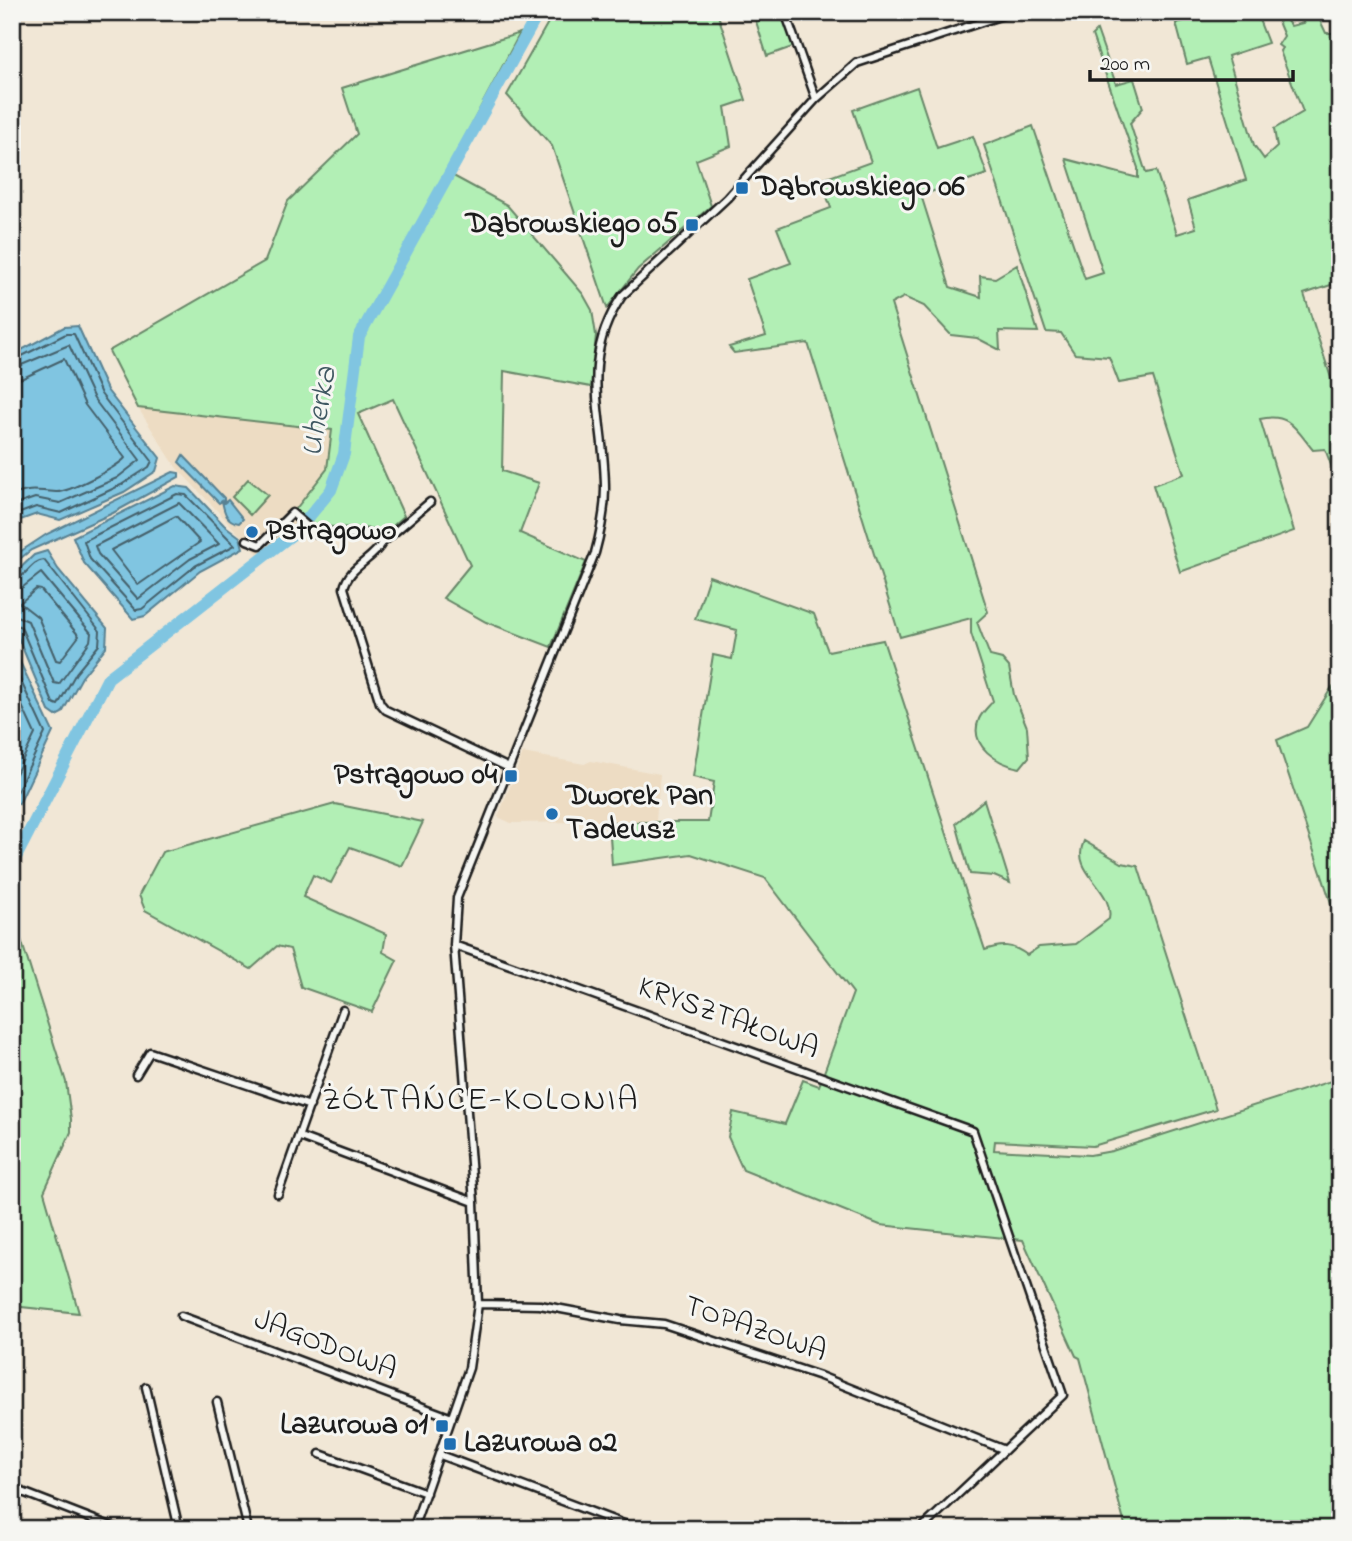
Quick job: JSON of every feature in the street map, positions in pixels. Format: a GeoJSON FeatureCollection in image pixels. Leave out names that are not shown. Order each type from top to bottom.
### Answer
{"type":"FeatureCollection","features":[{"type":"Feature","properties":{"kind":"street"},"geometry":{"type":"LineString","coordinates":[[785,12],[816,99]]}},
{"type":"Feature","properties":{"kind":"street"},"geometry":{"type":"LineString","coordinates":[[413,1529],[469,1368],[478,1304],[474,1202],[454,945],[457,898],[596,553],[603,521],[605,486],[597,377],[600,339],[609,316],[622,296],[727,198],[816,99],[857,63],[1012,12]]}},
{"type":"Feature","properties":{"kind":"street"},"geometry":{"type":"LineString","coordinates":[[430,502],[351,572],[344,588],[380,704],[386,710],[509,768]]}},
{"type":"Feature","properties":{"kind":"street"},"geometry":{"type":"LineString","coordinates":[[247,540],[260,545],[292,513],[315,533],[377,535],[382,543]]}},
{"type":"Feature","properties":{"kind":"street","name":"KRYSZTAŁOWA"},"geometry":{"type":"LineString","coordinates":[[454,945],[973,1132],[1063,1395],[1005,1450]]}},
{"type":"Feature","properties":{"kind":"street"},"geometry":{"type":"LineString","coordinates":[[278,1194],[343,1010]]}},
{"type":"Feature","properties":{"kind":"street"},"geometry":{"type":"LineString","coordinates":[[136,1074],[150,1052],[310,1106]]}},
{"type":"Feature","properties":{"kind":"street"},"geometry":{"type":"LineString","coordinates":[[300,1138],[474,1202]]}},
{"type":"Feature","properties":{"kind":"street","name":"TOPAZOWA"},"geometry":{"type":"LineString","coordinates":[[478,1304],[540,1305],[620,1320],[664,1324],[820,1376],[1005,1450]]}},
{"type":"Feature","properties":{"kind":"street","name":"JAGODOWA"},"geometry":{"type":"LineString","coordinates":[[181,1316],[452,1418]]}},
{"type":"Feature","properties":{"kind":"street"},"geometry":{"type":"LineString","coordinates":[[146,1387],[179,1529]]}},
{"type":"Feature","properties":{"kind":"street"},"geometry":{"type":"LineString","coordinates":[[217,1402],[248,1529]]}},
{"type":"Feature","properties":{"kind":"street"},"geometry":{"type":"LineString","coordinates":[[921,1529],[1005,1450]]}},
{"type":"Feature","properties":{"kind":"street"},"geometry":{"type":"LineString","coordinates":[[320,1454],[426,1493]]}},
{"type":"Feature","properties":{"kind":"street"},"geometry":{"type":"LineString","coordinates":[[440,1455],[637,1529]]}},
{"type":"Feature","properties":{"kind":"street"},"geometry":{"type":"LineString","coordinates":[[12,1488],[118,1529]]}},
{"type":"Feature","properties":{"kind":"shaded area"},"geometry":{"type":"Polygon","coordinates":[[[138,408],[332,430],[327,469],[296,510],[305,518],[294,530],[259,555],[176,467],[138,408]]]}},
{"type":"Feature","properties":{"kind":"shaded area"},"geometry":{"type":"Polygon","coordinates":[[[523,753],[584,764],[591,761],[660,774],[656,821],[511,823],[498,817],[523,753]]]}},
{"type":"Feature","properties":{"kind":"green space"},"geometry":{"type":"Polygon","coordinates":[[[554,12],[717,12],[746,100],[725,107],[731,146],[696,160],[711,206],[638,269],[607,308],[552,146],[507,95],[554,12]]]}},
{"type":"Feature","properties":{"kind":"green space"},"geometry":{"type":"Polygon","coordinates":[[[753,12],[788,12],[798,45],[767,56],[753,12]]]}},
{"type":"Feature","properties":{"kind":"green space"},"geometry":{"type":"Polygon","coordinates":[[[1221,12],[1256,12],[1268,43],[1228,56],[1254,145],[1264,159],[1277,147],[1274,129],[1303,112],[1280,51],[1282,48],[1278,45],[1284,36],[1274,12],[1279,12],[1291,26],[1303,23],[1305,12],[1316,12],[1326,33],[1340,28],[1340,282],[1304,294],[1340,406],[1340,489],[1325,449],[1313,450],[1285,420],[1270,417],[1260,419],[1294,531],[1180,572],[1153,485],[1184,474],[1153,377],[1119,383],[1109,357],[1075,354],[1061,333],[1046,332],[984,145],[1033,126],[1085,279],[1103,273],[1066,159],[1138,178],[1138,168],[1092,35],[1097,30],[1116,84],[1134,79],[1143,108],[1130,123],[1146,173],[1156,171],[1177,234],[1196,228],[1188,200],[1246,180],[1208,58],[1187,64],[1176,23],[1221,12]]]}},
{"type":"Feature","properties":{"kind":"green space"},"geometry":{"type":"Polygon","coordinates":[[[520,33],[446,172],[507,205],[583,294],[592,310],[596,335],[591,387],[504,371],[502,471],[539,483],[520,533],[586,562],[551,647],[486,622],[443,598],[470,565],[393,399],[358,414],[404,516],[383,535],[377,529],[315,526],[295,510],[327,469],[332,430],[138,408],[109,351],[265,261],[288,201],[357,134],[342,88],[520,33]]]}},
{"type":"Feature","properties":{"kind":"green space"},"geometry":{"type":"Polygon","coordinates":[[[917,87],[937,148],[973,136],[987,174],[921,195],[950,287],[981,297],[980,276],[995,278],[1017,265],[1038,332],[999,331],[1000,350],[977,338],[951,335],[924,306],[904,297],[891,304],[988,612],[977,622],[990,656],[1002,659],[1009,667],[1014,695],[1027,727],[1029,757],[1020,768],[994,758],[981,745],[978,737],[979,719],[993,701],[971,633],[971,618],[900,637],[808,343],[734,353],[729,347],[766,336],[747,279],[791,263],[777,228],[831,208],[821,180],[871,162],[853,110],[917,87]]]}},
{"type":"Feature","properties":{"kind":"green space"},"geometry":{"type":"Polygon","coordinates":[[[248,479],[268,495],[250,515],[232,497],[248,479]]]}},
{"type":"Feature","properties":{"kind":"green space"},"geometry":{"type":"Polygon","coordinates":[[[709,576],[814,614],[828,651],[883,640],[985,950],[1007,946],[1027,955],[1039,947],[1076,944],[1109,919],[1106,898],[1082,862],[1084,841],[1122,863],[1138,866],[1216,1109],[1093,1146],[995,1141],[994,1150],[1090,1155],[1112,1151],[1340,1078],[1340,1529],[1126,1529],[1080,1358],[1076,1356],[1023,1240],[880,1225],[743,1170],[728,1137],[733,1112],[785,1124],[803,1080],[819,1086],[853,993],[765,878],[691,854],[612,865],[609,822],[708,822],[714,782],[693,777],[713,655],[732,659],[737,630],[695,619],[709,576]]]}},
{"type":"Feature","properties":{"kind":"green space"},"geometry":{"type":"Polygon","coordinates":[[[1332,687],[1340,711],[1340,930],[1277,740],[1307,727],[1332,687]]]}},
{"type":"Feature","properties":{"kind":"green space"},"geometry":{"type":"Polygon","coordinates":[[[984,800],[1010,883],[994,876],[970,874],[956,823],[984,800]]]}},
{"type":"Feature","properties":{"kind":"green space"},"geometry":{"type":"Polygon","coordinates":[[[335,804],[423,822],[402,866],[350,847],[331,883],[313,875],[303,897],[386,934],[383,952],[397,960],[372,1012],[301,987],[290,949],[277,946],[251,969],[145,910],[139,895],[162,852],[335,804]]]}},
{"type":"Feature","properties":{"kind":"green space"},"geometry":{"type":"Polygon","coordinates":[[[12,911],[66,1082],[71,1132],[44,1192],[79,1313],[12,1306],[12,911]]]}},
{"type":"Feature","properties":{"kind":"water"},"geometry":{"type":"Polygon","coordinates":[[[78,326],[107,390],[160,458],[156,471],[124,492],[60,520],[37,514],[12,523],[12,355],[64,327],[78,326]]]}},
{"type":"Feature","properties":{"kind":"water"},"geometry":{"type":"Polygon","coordinates":[[[183,455],[224,498],[224,503],[228,500],[243,519],[239,523],[228,518],[222,501],[219,503],[179,462],[183,455]]]}},
{"type":"Feature","properties":{"kind":"water"},"geometry":{"type":"Polygon","coordinates":[[[173,472],[179,473],[179,477],[113,513],[31,550],[12,565],[12,557],[47,534],[173,472]]]}},
{"type":"Feature","properties":{"kind":"water"},"geometry":{"type":"Polygon","coordinates":[[[175,486],[189,488],[224,525],[240,537],[243,548],[200,571],[145,616],[133,619],[84,563],[73,537],[175,486]]]}},
{"type":"Feature","properties":{"kind":"water"},"geometry":{"type":"Polygon","coordinates":[[[47,551],[58,569],[107,628],[106,647],[82,677],[62,713],[56,716],[49,711],[12,623],[12,576],[34,555],[47,551]]]}},
{"type":"Feature","properties":{"kind":"water"},"geometry":{"type":"Polygon","coordinates":[[[12,645],[53,732],[19,804],[12,800],[12,645]]]}},
{"type":"Feature","properties":{"kind":"waterway","name":"Uherka"},"geometry":{"type":"LineString","coordinates":[[12,865],[108,678],[298,530],[331,490],[344,454],[359,337],[539,12]]}},
{"type":"Feature","properties":{"kind":"place","name":"Dąbrowskiego 06"},"geometry":{"type":"Point","coordinates":[742,188]}},
{"type":"Feature","properties":{"kind":"place","name":"Dąbrowskiego 05"},"geometry":{"type":"Point","coordinates":[692,225]}},
{"type":"Feature","properties":{"kind":"place","name":"Pstrągowo"},"geometry":{"type":"Point","coordinates":[252,532]}},
{"type":"Feature","properties":{"kind":"place","name":"Pstrągowo 04"},"geometry":{"type":"Point","coordinates":[511,776]}},
{"type":"Feature","properties":{"kind":"place","name":"Dworek Pan Tadeusz"},"geometry":{"type":"Point","coordinates":[552,814]}},
{"type":"Feature","properties":{"kind":"place","name":"Lazurowa 01"},"geometry":{"type":"Point","coordinates":[442,1426]}},
{"type":"Feature","properties":{"kind":"place","name":"Lazurowa 02"},"geometry":{"type":"Point","coordinates":[450,1444]}},
{"type":"Feature","properties":{"kind":"district","name":"ŻÓŁTAŃCE-KOLONIA"},"geometry":{"type":"Point","coordinates":[481,1101]}}]}
